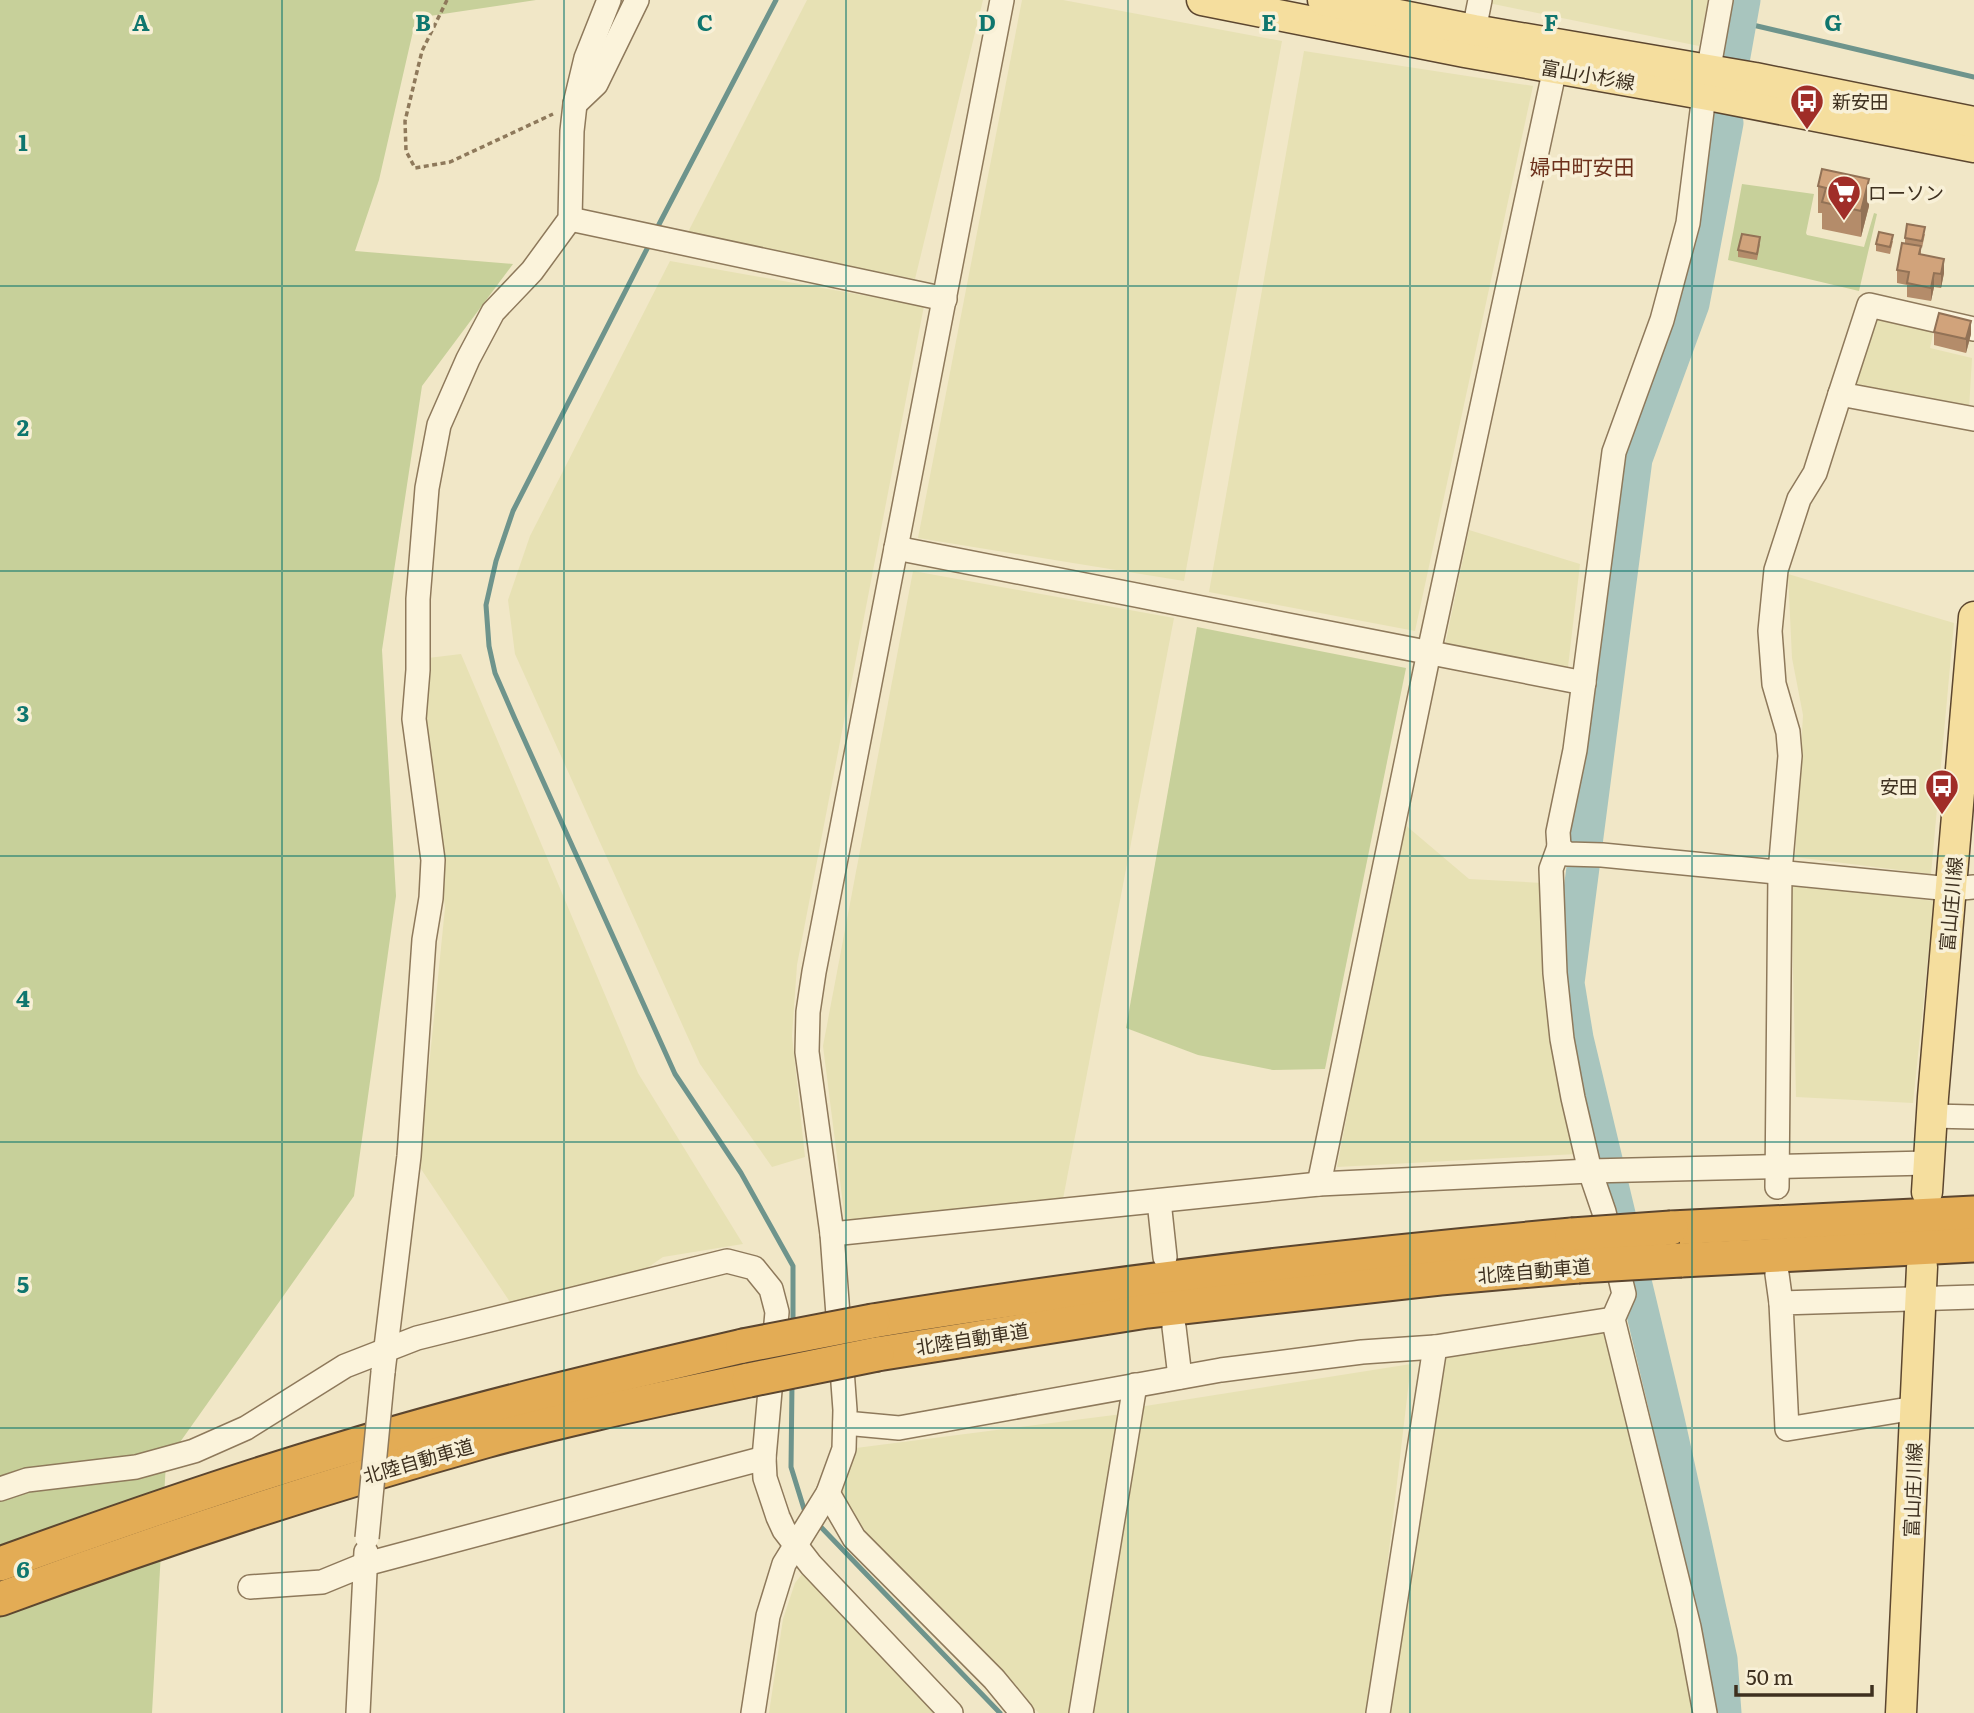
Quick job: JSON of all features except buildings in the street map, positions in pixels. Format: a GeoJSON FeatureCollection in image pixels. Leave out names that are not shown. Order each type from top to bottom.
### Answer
{"type":"FeatureCollection","features":[{"type":"Feature","properties":{"kind":"highway","name":"北陸自動車道"},"geometry":{"type":"LineString","coordinates":[[0,1599],[226,1519],[488,1440],[568,1420],[877,1354],[1147,1311],[1385,1284],[1575,1250],[1671,1228],[1974,1213]]}},
{"type":"Feature","properties":{"kind":"highway","name":"北陸自動車道"},"geometry":{"type":"LineString","coordinates":[[0,1564],[88,1532],[341,1449],[477,1410],[743,1346],[873,1321],[1142,1280],[1312,1260],[1575,1250],[1681,1260],[1974,1245]]}},
{"type":"Feature","properties":{"kind":"main road","name":"富山小杉線"},"geometry":{"type":"LineString","coordinates":[[1202,0],[1555,68],[1706,82],[1974,122]]}},
{"type":"Feature","properties":{"kind":"main road","name":"富山小杉線"},"geometry":{"type":"LineString","coordinates":[[1323,0],[1474,30],[1706,82],[1974,147]]}},
{"type":"Feature","properties":{"kind":"main road","name":"富山庄川線"},"geometry":{"type":"LineString","coordinates":[[1927,1178],[1932,1116],[1963,888],[1974,617]]}},
{"type":"Feature","properties":{"kind":"main road","name":"富山庄川線"},"geometry":{"type":"LineString","coordinates":[[1901,1713],[1922,1267]]}},
{"type":"Feature","properties":{"kind":"street"},"geometry":{"type":"LineString","coordinates":[[358,1713],[367,1538],[409,1156],[424,940],[431,898],[433,860],[414,719],[418,670],[418,599],[427,488],[439,425],[468,359],[494,312],[532,271],[570,219],[575,104],[586,58],[610,0]]}},
{"type":"Feature","properties":{"kind":"street"},"geometry":{"type":"LineString","coordinates":[[575,104],[596,84],[637,0]]}},
{"type":"Feature","properties":{"kind":"street"},"geometry":{"type":"LineString","coordinates":[[753,1713],[768,1616],[784,1564],[828,1493],[844,1449],[845,1423],[832,1234],[807,1052],[808,1012],[1002,0]]}},
{"type":"Feature","properties":{"kind":"street"},"geometry":{"type":"LineString","coordinates":[[1474,30],[1480,0]]}},
{"type":"Feature","properties":{"kind":"street"},"geometry":{"type":"LineString","coordinates":[[1704,1713],[1689,1627],[1613,1319],[1624,1294],[1573,1098],[1562,1039],[1555,973],[1551,869],[1563,850],[1558,832],[1575,750],[1614,452],[1662,320],[1688,223],[1706,82],[1721,0]]}},
{"type":"Feature","properties":{"kind":"street"},"geometry":{"type":"LineString","coordinates":[[1319,1184],[1429,652],[1555,68]]}},
{"type":"Feature","properties":{"kind":"street"},"geometry":{"type":"LineString","coordinates":[[570,219],[945,299]]}},
{"type":"Feature","properties":{"kind":"street"},"geometry":{"type":"LineString","coordinates":[[1777,1176],[1780,872],[1790,755],[1788,732],[1774,684],[1770,631],[1776,570],[1799,499],[1815,473],[1868,305],[1974,329]]}},
{"type":"Feature","properties":{"kind":"street"},"geometry":{"type":"LineString","coordinates":[[1840,394],[1974,419]]}},
{"type":"Feature","properties":{"kind":"street"},"geometry":{"type":"LineString","coordinates":[[896,548],[1584,683]]}},
{"type":"Feature","properties":{"kind":"street"},"geometry":{"type":"LineString","coordinates":[[1563,850],[1963,888]]}},
{"type":"Feature","properties":{"kind":"street"},"geometry":{"type":"LineString","coordinates":[[1932,1116],[1974,1117]]}},
{"type":"Feature","properties":{"kind":"street"},"geometry":{"type":"LineString","coordinates":[[832,1234],[1319,1184],[1594,1172],[1927,1178]]}},
{"type":"Feature","properties":{"kind":"street"},"geometry":{"type":"LineString","coordinates":[[1159,1201],[1166,1257]]}},
{"type":"Feature","properties":{"kind":"street"},"geometry":{"type":"LineString","coordinates":[[0,1489],[27,1480],[136,1467],[194,1451],[246,1428],[345,1366],[385,1361],[417,1338],[727,1261],[754,1268],[771,1289],[777,1312],[764,1458],[765,1478],[778,1517],[800,1539],[811,1565],[951,1713]]}},
{"type":"Feature","properties":{"kind":"street"},"geometry":{"type":"LineString","coordinates":[[1777,1274],[1781,1303],[1787,1429],[1915,1408]]}},
{"type":"Feature","properties":{"kind":"street"},"geometry":{"type":"LineString","coordinates":[[1781,1303],[1974,1297]]}},
{"type":"Feature","properties":{"kind":"street"},"geometry":{"type":"LineString","coordinates":[[845,1423],[899,1428],[1180,1377],[1362,1352],[1435,1346],[1613,1319]]}},
{"type":"Feature","properties":{"kind":"street"},"geometry":{"type":"LineString","coordinates":[[1174,1327],[1180,1377]]}},
{"type":"Feature","properties":{"kind":"street"},"geometry":{"type":"LineString","coordinates":[[1378,1713],[1435,1346]]}},
{"type":"Feature","properties":{"kind":"street"},"geometry":{"type":"LineString","coordinates":[[1081,1713],[1135,1385]]}},
{"type":"Feature","properties":{"kind":"street"},"geometry":{"type":"LineString","coordinates":[[250,1587],[322,1582],[366,1564],[764,1458]]}},
{"type":"Feature","properties":{"kind":"street"},"geometry":{"type":"LineString","coordinates":[[828,1493],[854,1538],[994,1679],[1022,1713]]}},
{"type":"Feature","properties":{"kind":"path"},"geometry":{"type":"LineString","coordinates":[[447,0],[422,51],[405,121],[406,151],[415,168],[450,162],[575,104]]}},
{"type":"Feature","properties":{"kind":"shaded area"},"geometry":{"type":"Polygon","coordinates":[[[807,0],[983,0],[915,279],[687,234],[807,0]]]}},
{"type":"Feature","properties":{"kind":"shaded area"},"geometry":{"type":"Polygon","coordinates":[[[1022,0],[1063,0],[1282,41],[1184,581],[918,538],[1022,0]]]}},
{"type":"Feature","properties":{"kind":"shaded area"},"geometry":{"type":"Polygon","coordinates":[[[1474,0],[1708,0],[1699,46],[1474,0]]]}},
{"type":"Feature","properties":{"kind":"shaded area"},"geometry":{"type":"Polygon","coordinates":[[[1304,51],[1533,86],[1415,631],[1209,592],[1304,51]]]}},
{"type":"Feature","properties":{"kind":"shaded area"},"geometry":{"type":"Polygon","coordinates":[[[670,261],[924,306],[797,965],[792,1036],[805,1157],[772,1167],[700,1064],[515,654],[508,600],[530,536],[670,261]]]}},
{"type":"Feature","properties":{"kind":"shaded area"},"geometry":{"type":"Polygon","coordinates":[[[1872,316],[1935,325],[1930,348],[1972,358],[1969,409],[1850,391],[1872,316]]]}},
{"type":"Feature","properties":{"kind":"shaded area"},"geometry":{"type":"Polygon","coordinates":[[[1469,530],[1580,564],[1568,667],[1445,645],[1469,530]]]}},
{"type":"Feature","properties":{"kind":"shaded area"},"geometry":{"type":"Polygon","coordinates":[[[913,571],[1174,618],[1063,1199],[845,1220],[823,1046],[913,571]]]}},
{"type":"Feature","properties":{"kind":"shaded area"},"geometry":{"type":"Polygon","coordinates":[[[1788,574],[1954,623],[1931,874],[1795,857],[1803,715],[1792,658],[1788,574]]]}},
{"type":"Feature","properties":{"kind":"shaded area"},"geometry":{"type":"Polygon","coordinates":[[[461,654],[638,1073],[743,1244],[663,1257],[634,1277],[510,1302],[419,1166],[445,908],[426,735],[428,658],[461,654]]]}},
{"type":"Feature","properties":{"kind":"shaded area"},"geometry":{"type":"Polygon","coordinates":[[[1403,823],[1469,879],[1542,883],[1547,1009],[1577,1154],[1337,1167],[1403,823]]]}},
{"type":"Feature","properties":{"kind":"shaded area"},"geometry":{"type":"Polygon","coordinates":[[[1791,884],[1934,901],[1913,1103],[1796,1097],[1791,884]]]}},
{"type":"Feature","properties":{"kind":"shaded area"},"geometry":{"type":"Polygon","coordinates":[[[1608,1331],[1688,1661],[1693,1713],[1390,1713],[1446,1358],[1608,1331]]]}},
{"type":"Feature","properties":{"kind":"shaded area"},"geometry":{"type":"Polygon","coordinates":[[[1411,1364],[1368,1713],[1089,1713],[1139,1407],[1411,1364]]]}},
{"type":"Feature","properties":{"kind":"shaded area"},"geometry":{"type":"Polygon","coordinates":[[[1122,1414],[1079,1713],[1039,1713],[1003,1681],[858,1537],[842,1503],[844,1472],[856,1448],[1122,1414]]]}},
{"type":"Feature","properties":{"kind":"shaded area"},"geometry":{"type":"Polygon","coordinates":[[[807,1568],[958,1713],[769,1713],[783,1619],[795,1583],[807,1568]]]}},
{"type":"Feature","properties":{"kind":"green space"},"geometry":{"type":"Polygon","coordinates":[[[0,0],[536,0],[416,18],[379,180],[355,251],[513,264],[422,386],[382,650],[396,896],[354,1196],[166,1462],[152,1713],[0,1713],[0,0]]]}},
{"type":"Feature","properties":{"kind":"green space"},"geometry":{"type":"Polygon","coordinates":[[[1742,184],[1814,194],[1807,235],[1864,247],[1874,213],[1877,214],[1859,291],[1728,260],[1742,184]]]}},
{"type":"Feature","properties":{"kind":"green space"},"geometry":{"type":"Polygon","coordinates":[[[1197,627],[1406,668],[1325,1069],[1273,1070],[1198,1055],[1126,1028],[1197,627]]]}},
{"type":"Feature","properties":{"kind":"waterway"},"geometry":{"type":"LineString","coordinates":[[655,232],[776,0]]}},
{"type":"Feature","properties":{"kind":"waterway"},"geometry":{"type":"LineString","coordinates":[[1734,56],[1744,0]]}},
{"type":"Feature","properties":{"kind":"waterway"},"geometry":{"type":"LineString","coordinates":[[1740,22],[1974,77]]}},
{"type":"Feature","properties":{"kind":"waterway"},"geometry":{"type":"LineString","coordinates":[[1725,1713],[1721,1659],[1668,1419],[1577,1038],[1568,983],[1636,459],[1693,304],[1727,123]]}},
{"type":"Feature","properties":{"kind":"waterway"},"geometry":{"type":"LineString","coordinates":[[651,241],[513,511],[496,561],[486,605],[489,646],[495,673],[675,1074],[741,1173],[793,1266],[793,1325]]}},
{"type":"Feature","properties":{"kind":"waterway"},"geometry":{"type":"LineString","coordinates":[[792,1384],[791,1467],[808,1514]]}},
{"type":"Feature","properties":{"kind":"waterway"},"geometry":{"type":"LineString","coordinates":[[818,1524],[1000,1713]]}},
{"type":"Feature","properties":{"kind":"place","name":"新安田"},"geometry":{"type":"Point","coordinates":[1807,131]}},
{"type":"Feature","properties":{"kind":"place","name":"ローソン"},"geometry":{"type":"Point","coordinates":[1844,222]}},
{"type":"Feature","properties":{"kind":"place","name":"安田"},"geometry":{"type":"Point","coordinates":[1942,816]}},
{"type":"Feature","properties":{"kind":"district","name":"婦中町安田"},"geometry":{"type":"Point","coordinates":[1582,165]}}]}
